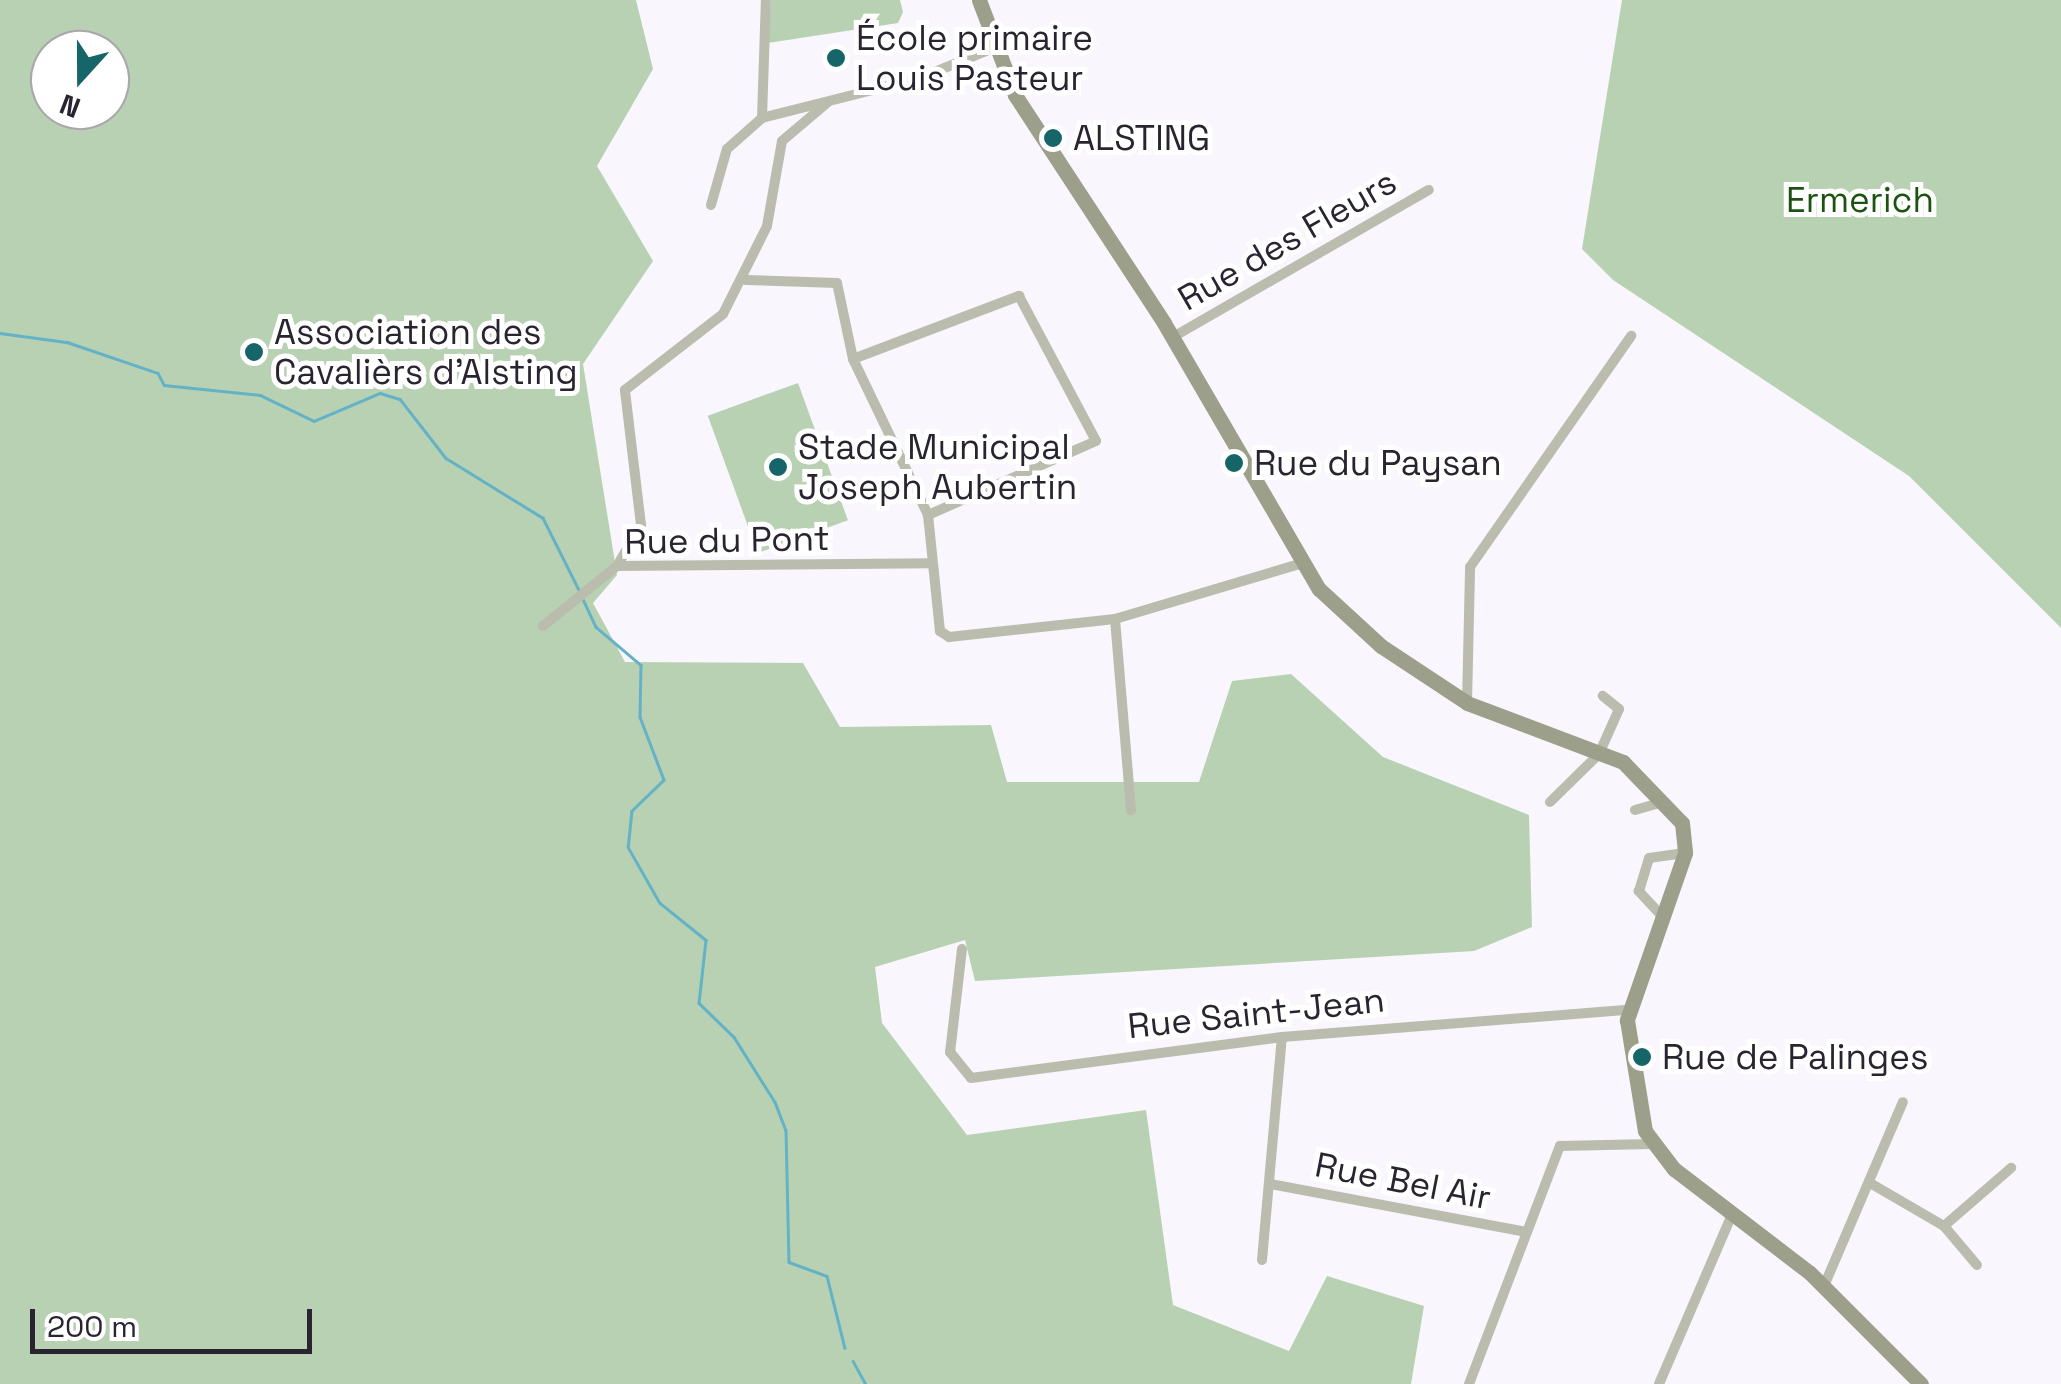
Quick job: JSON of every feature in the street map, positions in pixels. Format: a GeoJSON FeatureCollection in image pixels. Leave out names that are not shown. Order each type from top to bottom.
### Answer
{"type":"FeatureCollection","features":[{"type":"Feature","properties":{"kind":"main road"},"geometry":{"type":"LineString","coordinates":[[979,0],[993,48],[1014,96],[1173,338],[1300,564],[1380,646],[1466,703],[1630,767],[1686,830],[1686,853],[1628,1010],[1627,1050],[1652,1144],[1730,1217],[1824,1286],[1882,1353],[1921,1384]]}},
{"type":"Feature","properties":{"kind":"street"},"geometry":{"type":"LineString","coordinates":[[762,118],[766,0]]}},
{"type":"Feature","properties":{"kind":"street"},"geometry":{"type":"LineString","coordinates":[[711,205],[727,149],[762,118],[828,102],[993,48]]}},
{"type":"Feature","properties":{"kind":"street"},"geometry":{"type":"LineString","coordinates":[[617,566],[641,525],[625,390],[711,325],[746,280],[782,141],[828,102]]}},
{"type":"Feature","properties":{"kind":"street","name":"Rue des Fleurs"},"geometry":{"type":"LineString","coordinates":[[1173,338],[1429,190]]}},
{"type":"Feature","properties":{"kind":"street"},"geometry":{"type":"LineString","coordinates":[[746,280],[837,284],[853,359],[928,515],[940,631],[950,637],[1115,619],[1300,564]]}},
{"type":"Feature","properties":{"kind":"street"},"geometry":{"type":"LineString","coordinates":[[853,359],[1019,296],[1096,441],[928,515]]}},
{"type":"Feature","properties":{"kind":"street"},"geometry":{"type":"LineString","coordinates":[[1466,703],[1470,567],[1631,336]]}},
{"type":"Feature","properties":{"kind":"street","name":"Rue du Pont"},"geometry":{"type":"LineString","coordinates":[[543,626],[579,590],[617,566],[932,563]]}},
{"type":"Feature","properties":{"kind":"street"},"geometry":{"type":"LineString","coordinates":[[1115,619],[1131,810]]}},
{"type":"Feature","properties":{"kind":"street"},"geometry":{"type":"LineString","coordinates":[[1550,802],[1599,754],[1619,709],[1603,696]]}},
{"type":"Feature","properties":{"kind":"street"},"geometry":{"type":"LineString","coordinates":[[1635,810],[1662,802]]}},
{"type":"Feature","properties":{"kind":"street"},"geometry":{"type":"LineString","coordinates":[[1662,915],[1639,891],[1649,858],[1686,853]]}},
{"type":"Feature","properties":{"kind":"street","name":"Rue Saint-Jean"},"geometry":{"type":"LineString","coordinates":[[962,949],[950,1052],[972,1078],[1282,1036],[1628,1010]]}},
{"type":"Feature","properties":{"kind":"street"},"geometry":{"type":"LineString","coordinates":[[1262,1260],[1282,1036]]}},
{"type":"Feature","properties":{"kind":"street"},"geometry":{"type":"LineString","coordinates":[[1824,1286],[1903,1102]]}},
{"type":"Feature","properties":{"kind":"street"},"geometry":{"type":"LineString","coordinates":[[1468,1384],[1560,1146],[1652,1144]]}},
{"type":"Feature","properties":{"kind":"street"},"geometry":{"type":"LineString","coordinates":[[1944,1226],[2010,1168]]}},
{"type":"Feature","properties":{"kind":"street","name":"Rue Bel Air"},"geometry":{"type":"LineString","coordinates":[[1270,1184],[1527,1232]]}},
{"type":"Feature","properties":{"kind":"street"},"geometry":{"type":"LineString","coordinates":[[1870,1184],[1944,1226],[1977,1264]]}},
{"type":"Feature","properties":{"kind":"street"},"geometry":{"type":"LineString","coordinates":[[1658,1384],[1730,1217]]}},
{"type":"Feature","properties":{"kind":"green space"},"geometry":{"type":"Polygon","coordinates":[[[0,0],[636,0],[653,69],[597,166],[653,261],[583,364],[617,575],[593,603],[625,662],[803,663],[840,727],[991,725],[1007,782],[1199,782],[1232,681],[1291,674],[1383,757],[1529,815],[1532,927],[1474,951],[975,981],[965,940],[875,967],[882,1023],[967,1135],[1146,1110],[1173,1305],[1289,1351],[1327,1276],[1424,1306],[1411,1384],[0,1384],[0,0]]]}},
{"type":"Feature","properties":{"kind":"green space"},"geometry":{"type":"Polygon","coordinates":[[[771,0],[900,0],[903,12],[898,23],[768,43],[771,0]]]}},
{"type":"Feature","properties":{"kind":"green space","name":"Ermerich"},"geometry":{"type":"Polygon","coordinates":[[[1622,0],[2061,0],[2061,628],[1909,476],[1613,280],[1582,249],[1622,0]]]}},
{"type":"Feature","properties":{"kind":"green space","name":"Stade Municipal Joseph Aubertin"},"geometry":{"type":"Polygon","coordinates":[[[798,383],[848,520],[758,553],[708,416],[798,383]]]}},
{"type":"Feature","properties":{"kind":"waterway"},"geometry":{"type":"LineString","coordinates":[[0,333],[67,342],[158,373],[164,385],[260,395],[314,421],[380,393],[400,399],[446,458],[543,518],[579,590]]}},
{"type":"Feature","properties":{"kind":"waterway"},"geometry":{"type":"LineString","coordinates":[[582,597],[596,627],[641,665],[640,717],[664,780],[632,811],[628,847],[660,903],[706,940],[699,1003],[734,1037],[775,1102],[786,1130],[789,1262],[827,1276],[845,1348]]}},
{"type":"Feature","properties":{"kind":"waterway"},"geometry":{"type":"LineString","coordinates":[[853,1361],[866,1384]]}},
{"type":"Feature","properties":{"kind":"place","name":"École primaire Louis Pasteur"},"geometry":{"type":"Point","coordinates":[836,58]}},
{"type":"Feature","properties":{"kind":"place","name":"ALSTING"},"geometry":{"type":"Point","coordinates":[1053,138]}},
{"type":"Feature","properties":{"kind":"place","name":"Association des Cavalièrs d'Alsting"},"geometry":{"type":"Point","coordinates":[254,352]}},
{"type":"Feature","properties":{"kind":"place","name":"Rue du Paysan"},"geometry":{"type":"Point","coordinates":[1234,463]}},
{"type":"Feature","properties":{"kind":"place","name":"Stade Municipal Joseph Aubertin"},"geometry":{"type":"Point","coordinates":[778,467]}},
{"type":"Feature","properties":{"kind":"place","name":"Rue de Palinges"},"geometry":{"type":"Point","coordinates":[1642,1057]}}]}
